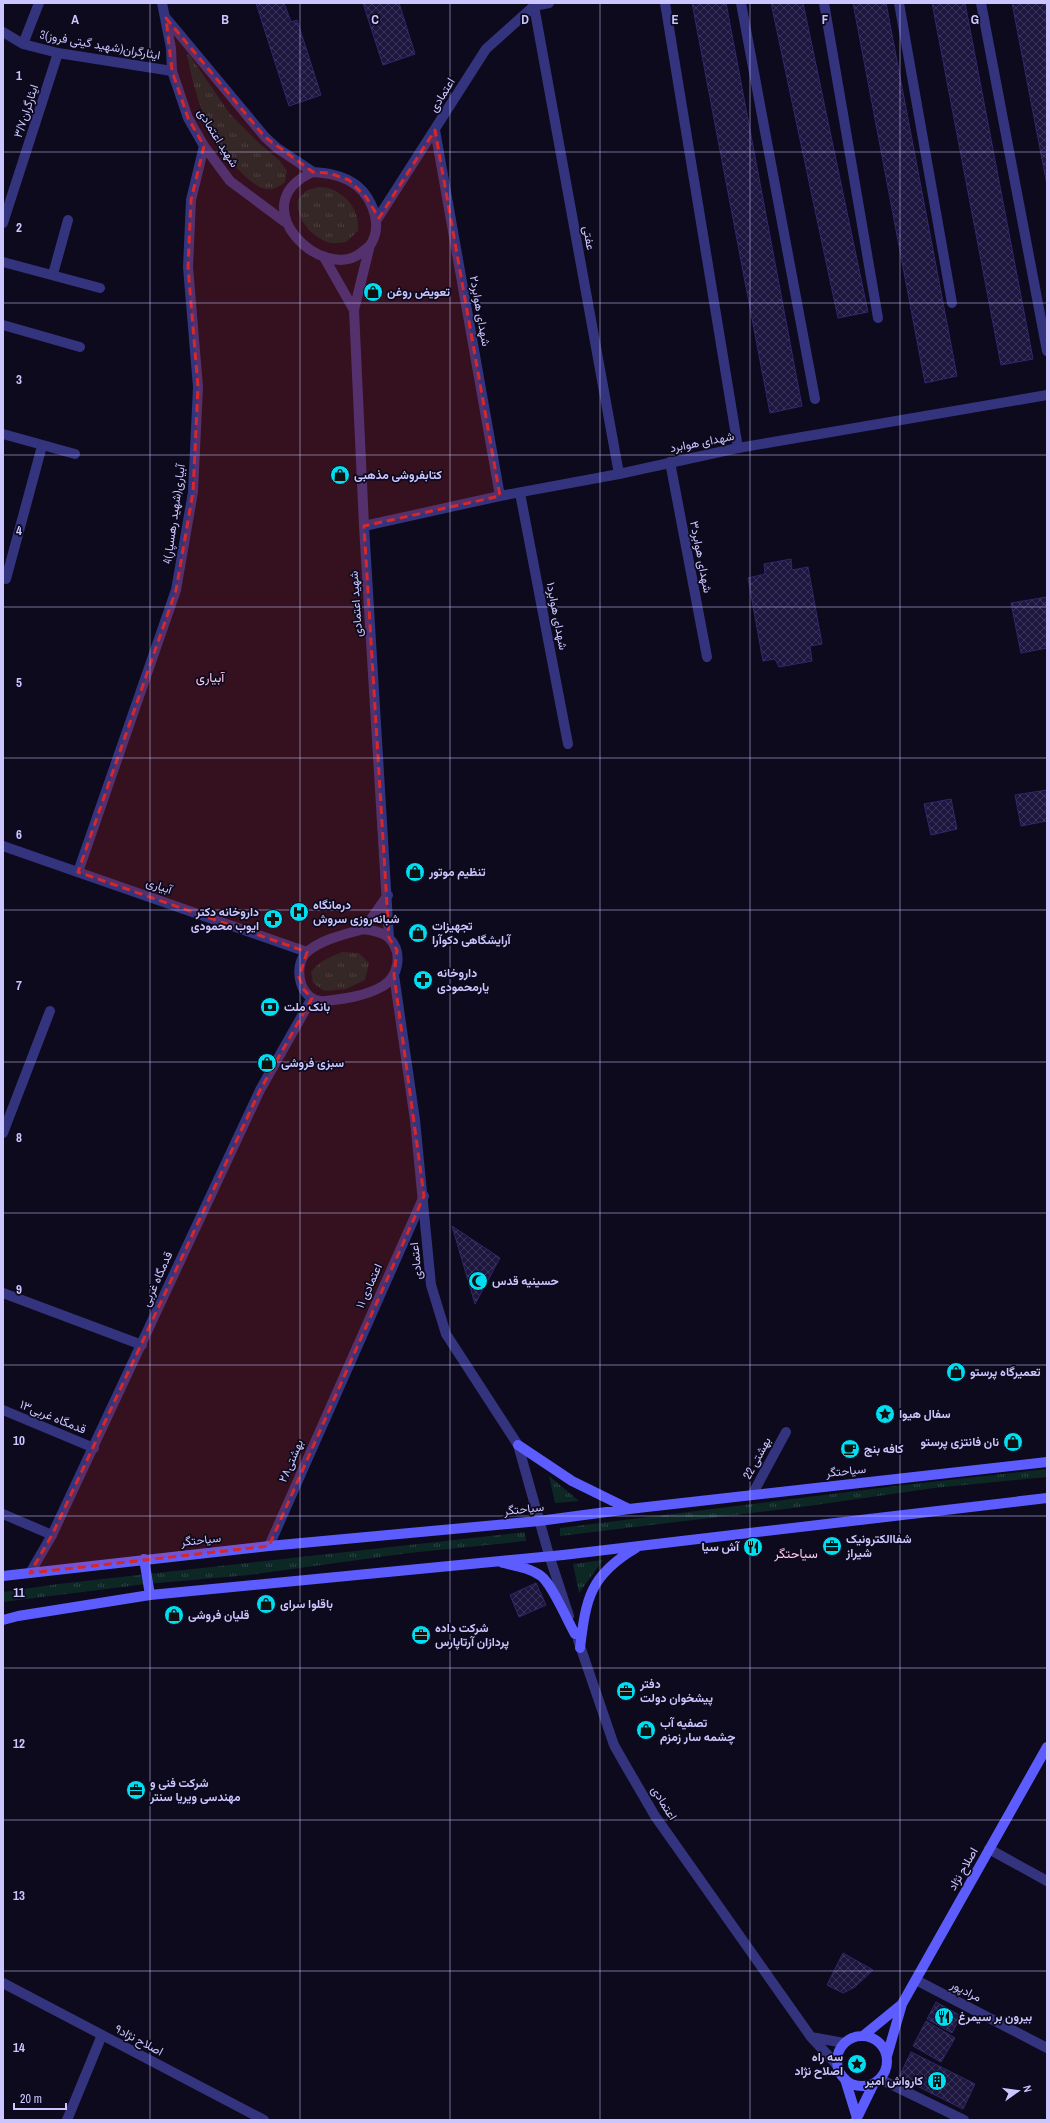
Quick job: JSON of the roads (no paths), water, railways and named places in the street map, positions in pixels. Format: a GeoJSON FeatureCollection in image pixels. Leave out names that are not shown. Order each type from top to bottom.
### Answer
{"type":"FeatureCollection","features":[{"type":"Feature","properties":{"kind":"main road"},"geometry":{"type":"LineString","coordinates":[[518,1445],[572,1481],[629,1509]]}},
{"type":"Feature","properties":{"kind":"main road","name":"سیاحتگر"},"geometry":{"type":"LineString","coordinates":[[3,1576],[269,1546],[539,1521],[629,1509],[1047,1462]]}},
{"type":"Feature","properties":{"kind":"main road"},"geometry":{"type":"LineString","coordinates":[[3,1620],[18,1616],[150,1595],[639,1546],[1047,1498]]}},
{"type":"Feature","properties":{"kind":"main road"},"geometry":{"type":"LineString","coordinates":[[580,1648],[584,1612],[594,1584],[617,1559],[639,1546]]}},
{"type":"Feature","properties":{"kind":"main road"},"geometry":{"type":"LineString","coordinates":[[144,1559],[150,1595]]}},
{"type":"Feature","properties":{"kind":"main road"},"geometry":{"type":"LineString","coordinates":[[495,1561],[526,1568],[542,1576],[553,1592],[575,1634]]}},
{"type":"Feature","properties":{"kind":"main road","name":"اصلاح نژاد"},"geometry":{"type":"LineString","coordinates":[[902,2004],[1047,1747]]}},
{"type":"Feature","properties":{"kind":"main road"},"geometry":{"type":"LineString","coordinates":[[856,2119],[845,2078],[837,2065],[837,2057],[844,2043],[850,2038],[864,2035],[902,2004]]}},
{"type":"Feature","properties":{"kind":"main road"},"geometry":{"type":"LineString","coordinates":[[856,2119],[887,2064],[887,2056],[902,2004]]}},
{"type":"Feature","properties":{"kind":"main road"},"geometry":{"type":"LineString","coordinates":[[864,2035],[879,2042],[887,2056]]}},
{"type":"Feature","properties":{"kind":"main road"},"geometry":{"type":"LineString","coordinates":[[845,2078],[858,2086],[877,2081]]}},
{"type":"Feature","properties":{"kind":"street"},"geometry":{"type":"LineString","coordinates":[[23,44],[39,3]]}},
{"type":"Feature","properties":{"kind":"street","name":"شهید اعتمادی"},"geometry":{"type":"LineString","coordinates":[[162,3],[171,48],[172,71],[188,118],[204,146],[230,181],[285,222]]}},
{"type":"Feature","properties":{"kind":"street"},"geometry":{"type":"LineString","coordinates":[[534,6],[549,3]]}},
{"type":"Feature","properties":{"kind":"street"},"geometry":{"type":"LineString","coordinates":[[665,3],[738,448]]}},
{"type":"Feature","properties":{"kind":"street"},"geometry":{"type":"LineString","coordinates":[[741,3],[815,398]]}},
{"type":"Feature","properties":{"kind":"street"},"geometry":{"type":"LineString","coordinates":[[824,3],[878,318]]}},
{"type":"Feature","properties":{"kind":"street"},"geometry":{"type":"LineString","coordinates":[[899,3],[952,303]]}},
{"type":"Feature","properties":{"kind":"street"},"geometry":{"type":"LineString","coordinates":[[981,3],[1047,351]]}},
{"type":"Feature","properties":{"kind":"street","name":"اعتمادی"},"geometry":{"type":"LineString","coordinates":[[376,221],[486,49],[534,6]]}},
{"type":"Feature","properties":{"kind":"street","name":"عفتی"},"geometry":{"type":"LineString","coordinates":[[534,6],[619,474]]}},
{"type":"Feature","properties":{"kind":"street","name":"شهید اعتمادی"},"geometry":{"type":"LineString","coordinates":[[166,18],[265,137],[277,148],[312,172]]}},
{"type":"Feature","properties":{"kind":"street","name":"3ایثارگران(شهید گیتی فروز)"},"geometry":{"type":"LineString","coordinates":[[3,32],[23,44],[58,53],[172,71]]}},
{"type":"Feature","properties":{"kind":"street","name":"ایثارگران۳/۷"},"geometry":{"type":"LineString","coordinates":[[3,222],[5,207],[58,53]]}},
{"type":"Feature","properties":{"kind":"street","name":"شهدای هوابرد۲"},"geometry":{"type":"LineString","coordinates":[[435,130],[500,496]]}},
{"type":"Feature","properties":{"kind":"street","name":"4آبیاری(شهید رهسپار)"},"geometry":{"type":"LineString","coordinates":[[78,872],[176,590],[192,492],[198,386],[188,267],[191,200],[204,146]]}},
{"type":"Feature","properties":{"kind":"street"},"geometry":{"type":"LineString","coordinates":[[354,310],[376,221],[373,208],[366,196],[349,180],[329,173],[312,172],[299,178],[290,187],[283,202],[285,222],[311,251],[325,259],[336,261],[355,258],[370,245]]}},
{"type":"Feature","properties":{"kind":"street"},"geometry":{"type":"LineString","coordinates":[[53,274],[68,220]]}},
{"type":"Feature","properties":{"kind":"street"},"geometry":{"type":"LineString","coordinates":[[325,259],[354,310]]}},
{"type":"Feature","properties":{"kind":"street"},"geometry":{"type":"LineString","coordinates":[[3,262],[53,274],[100,288]]}},
{"type":"Feature","properties":{"kind":"street","name":"شهید اعتمادی"},"geometry":{"type":"LineString","coordinates":[[354,310],[364,526],[388,895],[389,938]]}},
{"type":"Feature","properties":{"kind":"street"},"geometry":{"type":"LineString","coordinates":[[3,325],[80,347]]}},
{"type":"Feature","properties":{"kind":"street","name":"شهدای هوابرد"},"geometry":{"type":"LineString","coordinates":[[364,526],[500,496],[619,474],[738,448],[1047,395]]}},
{"type":"Feature","properties":{"kind":"street"},"geometry":{"type":"LineString","coordinates":[[3,434],[75,454]]}},
{"type":"Feature","properties":{"kind":"street"},"geometry":{"type":"LineString","coordinates":[[6,579],[42,446]]}},
{"type":"Feature","properties":{"kind":"street","name":"۳شهدای هوابرد"},"geometry":{"type":"LineString","coordinates":[[670,462],[707,658]]}},
{"type":"Feature","properties":{"kind":"street","name":"شهدای هوابرد۱"},"geometry":{"type":"LineString","coordinates":[[520,493],[568,744]]}},
{"type":"Feature","properties":{"kind":"street","name":"آبیاری"},"geometry":{"type":"LineString","coordinates":[[3,846],[307,952]]}},
{"type":"Feature","properties":{"kind":"street"},"geometry":{"type":"LineString","coordinates":[[364,929],[388,895]]}},
{"type":"Feature","properties":{"kind":"street"},"geometry":{"type":"LineString","coordinates":[[364,929],[379,932],[389,938],[397,950],[398,962],[394,975],[384,985],[354,997],[321,1001],[312,998],[304,990],[299,977],[301,961],[307,952],[342,934],[364,929]]}},
{"type":"Feature","properties":{"kind":"street","name":"اعتمادی"},"geometry":{"type":"LineString","coordinates":[[394,975],[424,1196],[431,1285],[446,1334],[518,1445],[549,1555],[614,1745],[655,1816],[811,2037],[837,2065]]}},
{"type":"Feature","properties":{"kind":"street","name":"قدمگاه غربی"},"geometry":{"type":"LineString","coordinates":[[30,1573],[52,1536],[94,1448],[260,1090],[312,998]]}},
{"type":"Feature","properties":{"kind":"street"},"geometry":{"type":"LineString","coordinates":[[3,1133],[50,1011]]}},
{"type":"Feature","properties":{"kind":"street","name":"۱۱ اعتمادی"},"geometry":{"type":"LineString","coordinates":[[338,1387],[424,1196]]}},
{"type":"Feature","properties":{"kind":"street"},"geometry":{"type":"LineString","coordinates":[[3,1293],[142,1345]]}},
{"type":"Feature","properties":{"kind":"street","name":"۲۸بهشتی"},"geometry":{"type":"LineString","coordinates":[[269,1546],[338,1387]]}},
{"type":"Feature","properties":{"kind":"street","name":"قدمگاه غربی۱۳"},"geometry":{"type":"LineString","coordinates":[[3,1410],[94,1448]]}},
{"type":"Feature","properties":{"kind":"street","name":"22 بهشتی"},"geometry":{"type":"LineString","coordinates":[[752,1495],[786,1432]]}},
{"type":"Feature","properties":{"kind":"street"},"geometry":{"type":"LineString","coordinates":[[3,1514],[52,1536]]}},
{"type":"Feature","properties":{"kind":"street"},"geometry":{"type":"LineString","coordinates":[[989,1850],[1047,1881]]}},
{"type":"Feature","properties":{"kind":"street","name":"مرادپور"},"geometry":{"type":"LineString","coordinates":[[916,1980],[1047,2048]]}},
{"type":"Feature","properties":{"kind":"street","name":"اصلاح نژاد۹"},"geometry":{"type":"LineString","coordinates":[[3,1983],[264,2120]]}},
{"type":"Feature","properties":{"kind":"street"},"geometry":{"type":"LineString","coordinates":[[67,2120],[102,2035]]}},
{"type":"Feature","properties":{"kind":"street"},"geometry":{"type":"LineString","coordinates":[[811,2037],[844,2043]]}},
{"type":"Feature","properties":{"kind":"street"},"geometry":{"type":"LineString","coordinates":[[877,2081],[964,2120]]}},
{"type":"Feature","properties":{"kind":"place","name":"تعویض روغن"},"geometry":{"type":"Point","coordinates":[373,292]}},
{"type":"Feature","properties":{"kind":"place","name":"کتابفروشی مذهبی"},"geometry":{"type":"Point","coordinates":[340,475]}},
{"type":"Feature","properties":{"kind":"place","name":"تنظیم موتور"},"geometry":{"type":"Point","coordinates":[415,872]}},
{"type":"Feature","properties":{"kind":"place","name":"درمانگاه شبانه‌روزی سروش"},"geometry":{"type":"Point","coordinates":[299,912]}},
{"type":"Feature","properties":{"kind":"place","name":"داروخانه دکتر ایوب محمودی"},"geometry":{"type":"Point","coordinates":[273,919]}},
{"type":"Feature","properties":{"kind":"place","name":"تجهیزات آرایشگاهی دکوآرا"},"geometry":{"type":"Point","coordinates":[418,933]}},
{"type":"Feature","properties":{"kind":"place","name":"داروخانه یارمحمودی"},"geometry":{"type":"Point","coordinates":[423,980]}},
{"type":"Feature","properties":{"kind":"place","name":"بانک ملت"},"geometry":{"type":"Point","coordinates":[270,1007]}},
{"type":"Feature","properties":{"kind":"place","name":"سبزی فروشی"},"geometry":{"type":"Point","coordinates":[267,1063]}},
{"type":"Feature","properties":{"kind":"place","name":"حسینیه قدس"},"geometry":{"type":"Point","coordinates":[478,1281]}},
{"type":"Feature","properties":{"kind":"place","name":"تعمیرگاه پرستو"},"geometry":{"type":"Point","coordinates":[956,1372]}},
{"type":"Feature","properties":{"kind":"place","name":"سفال هیوا"},"geometry":{"type":"Point","coordinates":[885,1414]}},
{"type":"Feature","properties":{"kind":"place","name":"نان فانتزی پرستو"},"geometry":{"type":"Point","coordinates":[1013,1442]}},
{"type":"Feature","properties":{"kind":"place","name":"کافه بنج"},"geometry":{"type":"Point","coordinates":[850,1449]}},
{"type":"Feature","properties":{"kind":"place","name":"شفاالکترونیک شیراز"},"geometry":{"type":"Point","coordinates":[832,1546]}},
{"type":"Feature","properties":{"kind":"place","name":"آش سیا"},"geometry":{"type":"Point","coordinates":[753,1547]}},
{"type":"Feature","properties":{"kind":"place","name":"باقلوا سرای"},"geometry":{"type":"Point","coordinates":[266,1604]}},
{"type":"Feature","properties":{"kind":"place","name":"قلیان فروشی"},"geometry":{"type":"Point","coordinates":[174,1615]}},
{"type":"Feature","properties":{"kind":"place","name":"شرکت داده پردازان آرتاپارس"},"geometry":{"type":"Point","coordinates":[421,1635]}},
{"type":"Feature","properties":{"kind":"place","name":"دفتر پیشخوان دولت"},"geometry":{"type":"Point","coordinates":[626,1691]}},
{"type":"Feature","properties":{"kind":"place","name":"تصفیه آب چشمه سار زمزم"},"geometry":{"type":"Point","coordinates":[646,1730]}},
{"type":"Feature","properties":{"kind":"place","name":"شرکت فنی و مهندسی ویریا سنتر"},"geometry":{"type":"Point","coordinates":[136,1790]}},
{"type":"Feature","properties":{"kind":"place","name":"بیرون بر سیمرغ"},"geometry":{"type":"Point","coordinates":[944,2017]}},
{"type":"Feature","properties":{"kind":"place","name":"سه راه اصلاح نژاد"},"geometry":{"type":"Point","coordinates":[857,2064]}},
{"type":"Feature","properties":{"kind":"place","name":"کارواش امیر"},"geometry":{"type":"Point","coordinates":[937,2081]}},
{"type":"Feature","properties":{"kind":"district","name":"آبیاری"},"geometry":{"type":"Point","coordinates":[210,677]}},
{"type":"Feature","properties":{"kind":"district","name":"سیاحتگر"},"geometry":{"type":"Point","coordinates":[796,1553]}}]}
